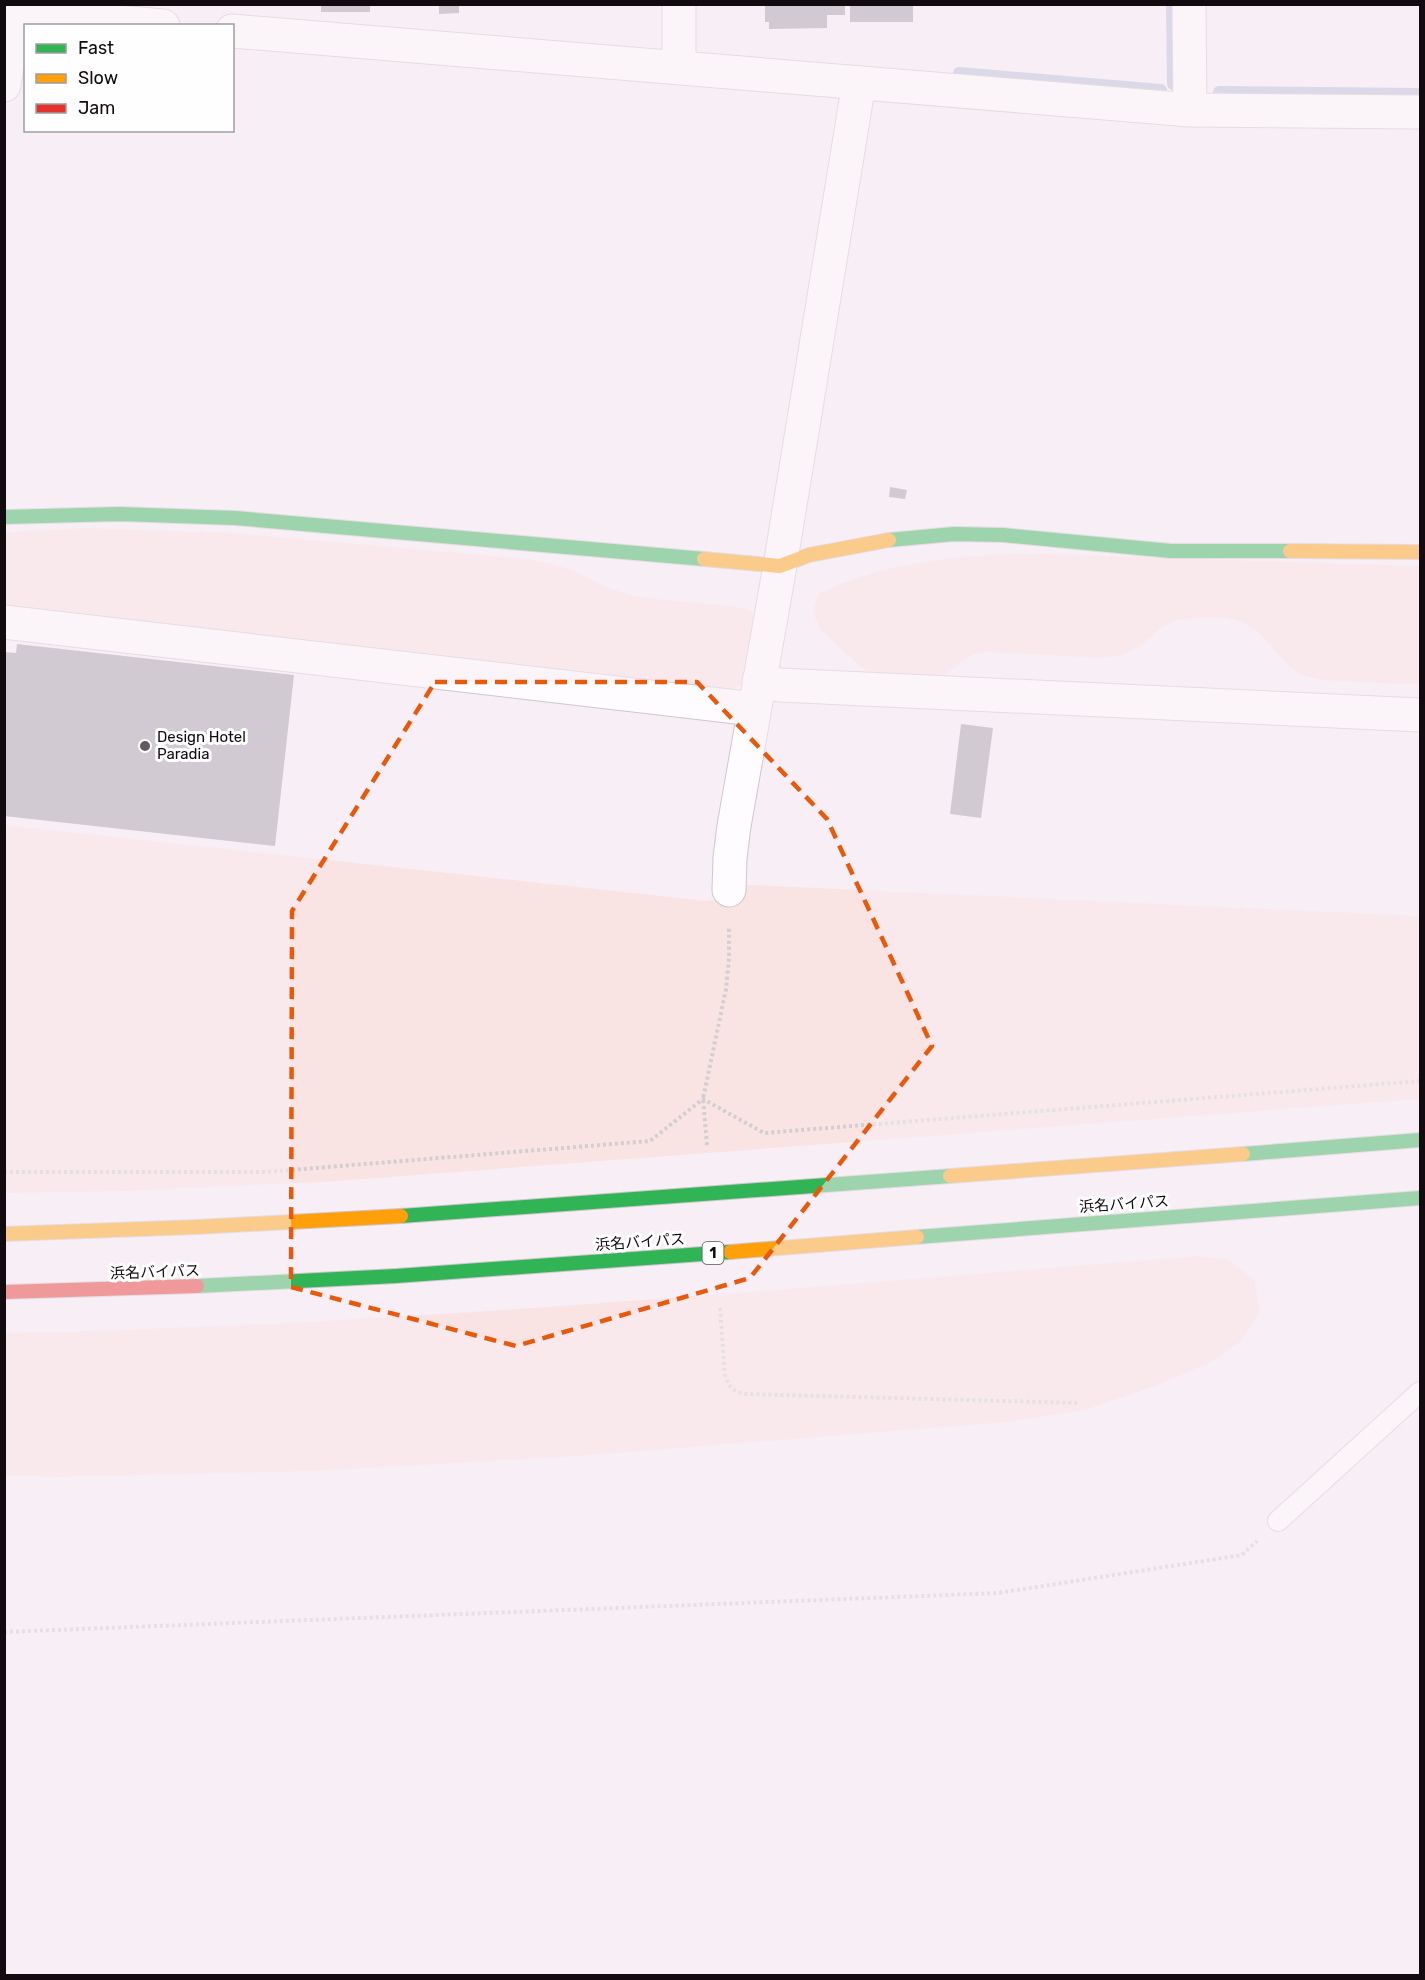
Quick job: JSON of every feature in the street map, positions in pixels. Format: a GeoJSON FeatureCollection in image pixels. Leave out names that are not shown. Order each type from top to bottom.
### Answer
{"type":"FeatureCollection","features":[{"type":"Feature","properties":{"kind":"main road"},"geometry":{"type":"LineString","coordinates":[[4,517],[161,514],[235,518],[780,566],[809,555],[857,545],[905,537],[954,534],[1013,536],[1171,551],[1420,552]]}},
{"type":"Feature","properties":{"kind":"main road"},"geometry":{"type":"LineString","coordinates":[[4,1234],[351,1221],[1420,1140]]}},
{"type":"Feature","properties":{"kind":"main road","name":"浜名バイパス"},"geometry":{"type":"LineString","coordinates":[[4,1292],[133,1290],[366,1278],[1420,1198]]}},
{"type":"Feature","properties":{"kind":"street"},"geometry":{"type":"LineString","coordinates":[[679,4],[679,68]]}},
{"type":"Feature","properties":{"kind":"street"},"geometry":{"type":"LineString","coordinates":[[1189,4],[1190,110]]}},
{"type":"Feature","properties":{"kind":"street"},"geometry":{"type":"LineString","coordinates":[[4,84],[10,13],[143,18]]}},
{"type":"Feature","properties":{"kind":"street"},"geometry":{"type":"LineString","coordinates":[[234,31],[1190,110],[1420,112]]}},
{"type":"Feature","properties":{"kind":"street"},"geometry":{"type":"LineString","coordinates":[[729,890],[734,825],[780,566],[859,82]]}},
{"type":"Feature","properties":{"kind":"street"},"geometry":{"type":"LineString","coordinates":[[4,622],[757,695],[780,685],[1420,715]]}},
{"type":"Feature","properties":{"kind":"lane"},"geometry":{"type":"LineString","coordinates":[[1278,1521],[1420,1392]]}},
{"type":"Feature","properties":{"kind":"path"},"geometry":{"type":"LineString","coordinates":[[707,1145],[703,1099],[728,974],[729,890]]}},
{"type":"Feature","properties":{"kind":"path"},"geometry":{"type":"LineString","coordinates":[[703,1099],[764,1133],[1420,1082]]}},
{"type":"Feature","properties":{"kind":"path"},"geometry":{"type":"LineString","coordinates":[[4,1172],[266,1172],[650,1141],[703,1099]]}},
{"type":"Feature","properties":{"kind":"path"},"geometry":{"type":"LineString","coordinates":[[720,1308],[724,1375],[728,1385],[736,1392],[1077,1403]]}},
{"type":"Feature","properties":{"kind":"path"},"geometry":{"type":"LineString","coordinates":[[4,1632],[998,1593],[1242,1555],[1278,1521]]}},
{"type":"Feature","properties":{"kind":"highlighted area"},"geometry":{"type":"Polygon","coordinates":[[[435,682],[697,682],[827,819],[932,1046],[750,1278],[516,1346],[291,1287],[292,911],[435,682]]]}},
{"type":"Feature","properties":{"kind":"shaded area"},"geometry":{"type":"Polygon","coordinates":[[[87,528],[234,533],[528,559],[566,568],[625,593],[750,610],[758,622],[746,681],[732,690],[5,611],[5,532],[87,528]]]}},
{"type":"Feature","properties":{"kind":"shaded area"},"geometry":{"type":"Polygon","coordinates":[[[1004,554],[1420,566],[1420,685],[1322,680],[1301,675],[1287,664],[1257,631],[1243,622],[1224,618],[1174,621],[1157,631],[1141,646],[1123,655],[1101,658],[985,652],[972,655],[939,679],[874,675],[860,666],[821,630],[813,613],[818,594],[862,576],[932,561],[1004,554]]]}},
{"type":"Feature","properties":{"kind":"shaded area"},"geometry":{"type":"Polygon","coordinates":[[[4,825],[706,901],[752,885],[1420,916],[1420,1099],[337,1181],[130,1191],[5,1193],[4,825]]]}},
{"type":"Feature","properties":{"kind":"shaded area"},"geometry":{"type":"Polygon","coordinates":[[[1197,1256],[1229,1260],[1254,1279],[1260,1312],[1240,1342],[1209,1363],[1158,1385],[1085,1410],[1008,1422],[565,1457],[313,1471],[61,1477],[5,1476],[5,1333],[154,1329],[452,1313],[1197,1256]]]}},
{"type":"Feature","properties":{"kind":"building"},"geometry":{"type":"Polygon","coordinates":[[[321,4],[370,4],[370,12],[321,12],[321,4]]]}},
{"type":"Feature","properties":{"kind":"building"},"geometry":{"type":"Polygon","coordinates":[[[439,4],[459,4],[459,13],[439,14],[439,4]]]}},
{"type":"Feature","properties":{"kind":"building"},"geometry":{"type":"Polygon","coordinates":[[[765,4],[845,4],[845,15],[827,15],[827,28],[769,29],[769,22],[765,22],[765,4]]]}},
{"type":"Feature","properties":{"kind":"building"},"geometry":{"type":"Polygon","coordinates":[[[850,4],[913,4],[913,22],[850,22],[850,4]]]}},
{"type":"Feature","properties":{"kind":"building"},"geometry":{"type":"Polygon","coordinates":[[[890,487],[907,490],[905,499],[889,497],[890,487]]]}},
{"type":"Feature","properties":{"kind":"building","name":"Design Hotel Paradia"},"geometry":{"type":"Polygon","coordinates":[[[17,644],[294,675],[275,846],[4,816],[4,652],[16,653],[17,644]]]}},
{"type":"Feature","properties":{"kind":"building"},"geometry":{"type":"Polygon","coordinates":[[[961,724],[993,728],[981,818],[950,814],[961,724]]]}},
{"type":"Feature","properties":{"kind":"waterway"},"geometry":{"type":"LineString","coordinates":[[1172,4],[1173,84]]}},
{"type":"Feature","properties":{"kind":"waterway"},"geometry":{"type":"LineString","coordinates":[[959,73],[1161,90]]}},
{"type":"Feature","properties":{"kind":"waterway"},"geometry":{"type":"LineString","coordinates":[[1219,92],[1420,94]]}},
{"type":"Feature","properties":{"kind":"traffic: fast"},"geometry":{"type":"LineString","coordinates":[[4,517],[119,514],[235,518],[704,559]]}},
{"type":"Feature","properties":{"kind":"traffic: fast"},"geometry":{"type":"LineString","coordinates":[[889,540],[954,534],[1003,535],[1171,551],[1290,551]]}},
{"type":"Feature","properties":{"kind":"traffic: fast"},"geometry":{"type":"LineString","coordinates":[[1243,1154],[1420,1140]]}},
{"type":"Feature","properties":{"kind":"traffic: fast"},"geometry":{"type":"LineString","coordinates":[[401,1216],[950,1176]]}},
{"type":"Feature","properties":{"kind":"traffic: fast"},"geometry":{"type":"LineString","coordinates":[[917,1237],[1420,1198]]}},
{"type":"Feature","properties":{"kind":"traffic: fast"},"geometry":{"type":"LineString","coordinates":[[197,1286],[396,1276],[730,1252]]}},
{"type":"Feature","properties":{"kind":"traffic: slow"},"geometry":{"type":"LineString","coordinates":[[704,559],[780,566],[809,555],[889,540]]}},
{"type":"Feature","properties":{"kind":"traffic: slow"},"geometry":{"type":"LineString","coordinates":[[1290,551],[1420,552]]}},
{"type":"Feature","properties":{"kind":"traffic: slow"},"geometry":{"type":"LineString","coordinates":[[950,1176],[1243,1154]]}},
{"type":"Feature","properties":{"kind":"traffic: slow"},"geometry":{"type":"LineString","coordinates":[[4,1234],[401,1216]]}},
{"type":"Feature","properties":{"kind":"traffic: slow"},"geometry":{"type":"LineString","coordinates":[[730,1252],[917,1237]]}},
{"type":"Feature","properties":{"kind":"traffic: jam"},"geometry":{"type":"LineString","coordinates":[[4,1292],[197,1286]]}},
{"type":"Feature","properties":{"kind":"place","name":"Design Hotel Paradia"},"geometry":{"type":"Point","coordinates":[145,746]}}]}
